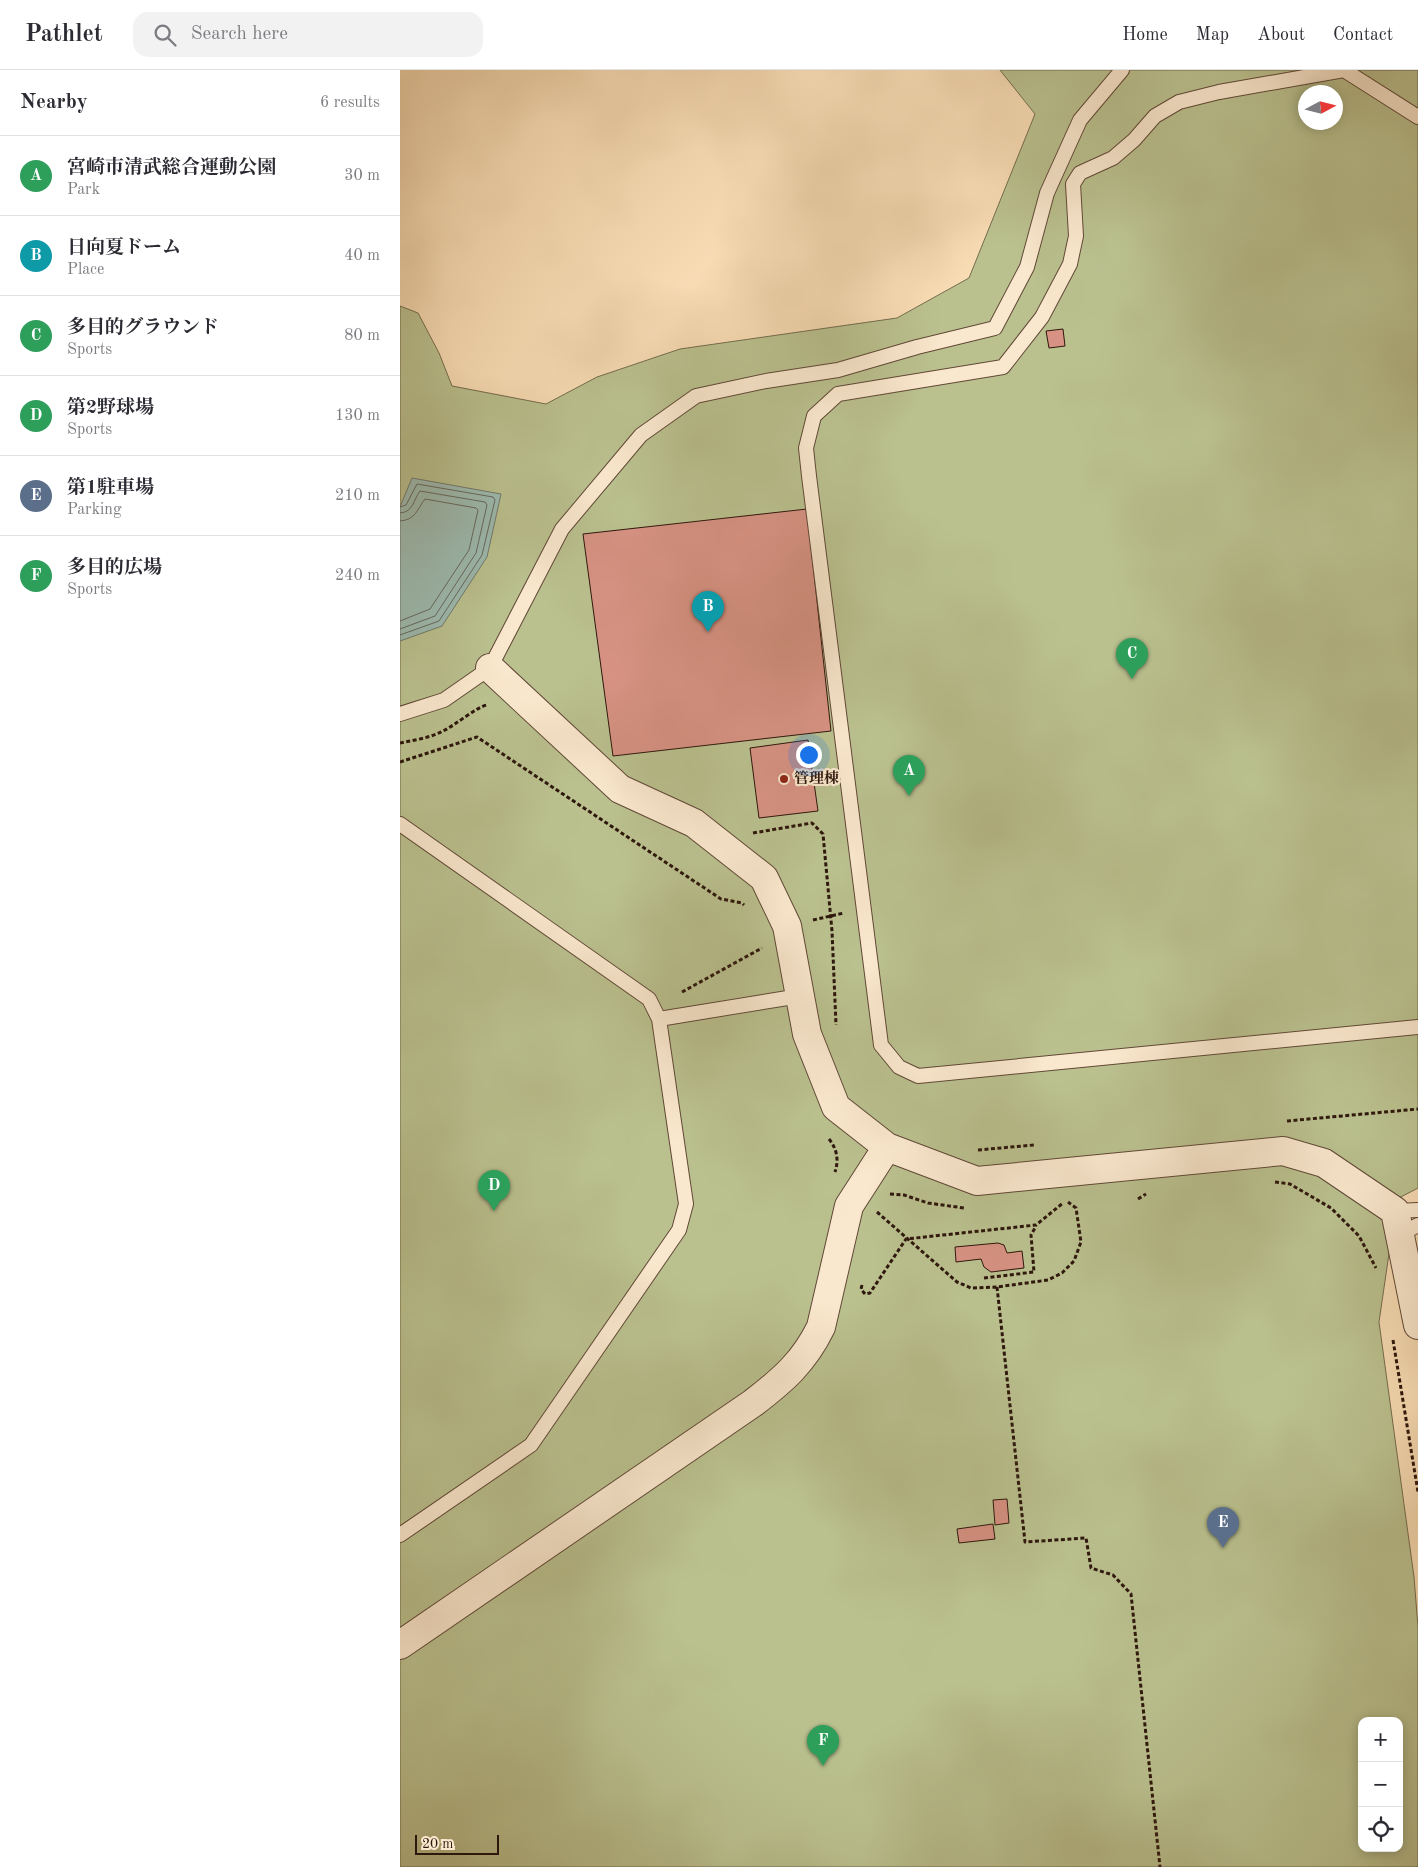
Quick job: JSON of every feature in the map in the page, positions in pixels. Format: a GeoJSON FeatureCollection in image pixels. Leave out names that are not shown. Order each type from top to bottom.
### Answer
{"type":"FeatureCollection","features":[{"type":"Feature","properties":{"kind":"street"},"geometry":{"type":"LineString","coordinates":[[490,668],[620,789],[694,823],[764,878],[787,926],[807,1034],[836,1106],[887,1147],[976,1181],[1283,1151],[1324,1163],[1408,1220],[1418,1325]]}},
{"type":"Feature","properties":{"kind":"street"},"geometry":{"type":"LineString","coordinates":[[400,1645],[729,1419],[785,1378],[812,1345],[821,1327],[849,1206],[887,1147]]}},
{"type":"Feature","properties":{"kind":"lane"},"geometry":{"type":"LineString","coordinates":[[400,714],[444,700],[490,668],[562,529],[640,435],[696,396],[766,381],[838,370],[917,347],[995,328],[1027,267],[1047,193],[1080,120],[1122,70]]}},
{"type":"Feature","properties":{"kind":"lane"},"geometry":{"type":"LineString","coordinates":[[1418,117],[1344,70],[1219,92],[1179,102],[1155,116],[1134,140],[1113,158],[1080,173],[1073,184],[1076,236],[1070,264],[1042,317],[1003,366],[838,394],[814,416],[806,448],[808,476],[881,1045],[899,1067],[918,1076],[1418,1027]]}},
{"type":"Feature","properties":{"kind":"lane"},"geometry":{"type":"LineString","coordinates":[[400,824],[649,999],[658,1019],[686,1204],[679,1230],[531,1446],[400,1535]]}},
{"type":"Feature","properties":{"kind":"lane"},"geometry":{"type":"LineString","coordinates":[[658,1019],[800,996]]}},
{"type":"Feature","properties":{"kind":"path"},"geometry":{"type":"LineString","coordinates":[[400,762],[476,737],[721,899],[742,903],[747,911]]}},
{"type":"Feature","properties":{"kind":"path"},"geometry":{"type":"LineString","coordinates":[[746,834],[812,823],[823,834],[837,1032]]}},
{"type":"Feature","properties":{"kind":"path"},"geometry":{"type":"LineString","coordinates":[[787,926],[864,908]]}},
{"type":"Feature","properties":{"kind":"path"},"geometry":{"type":"LineString","coordinates":[[675,996],[767,945]]}},
{"type":"Feature","properties":{"kind":"path"},"geometry":{"type":"LineString","coordinates":[[1280,1122],[1418,1109]]}},
{"type":"Feature","properties":{"kind":"path"},"geometry":{"type":"LineString","coordinates":[[975,1150],[1034,1145]]}},
{"type":"Feature","properties":{"kind":"path"},"geometry":{"type":"LineString","coordinates":[[1270,1181],[1290,1184],[1331,1208],[1359,1236],[1376,1267],[1378,1276]]}},
{"type":"Feature","properties":{"kind":"path"},"geometry":{"type":"LineString","coordinates":[[1138,1199],[1153,1189]]}},
{"type":"Feature","properties":{"kind":"path"},"geometry":{"type":"LineString","coordinates":[[984,1278],[1034,1272],[1031,1235],[1036,1225],[1063,1203]]}},
{"type":"Feature","properties":{"kind":"path"},"geometry":{"type":"LineString","coordinates":[[876,1223],[878,1214]]}},
{"type":"Feature","properties":{"kind":"path"},"geometry":{"type":"LineString","coordinates":[[883,1218],[957,1282],[971,1288],[1048,1280],[1062,1273],[1074,1261],[1081,1242],[1077,1216]]}},
{"type":"Feature","properties":{"kind":"path"},"geometry":{"type":"LineString","coordinates":[[906,1239],[1036,1225]]}},
{"type":"Feature","properties":{"kind":"path"},"geometry":{"type":"LineString","coordinates":[[863,1279],[861,1289],[865,1294],[870,1293],[906,1239]]}},
{"type":"Feature","properties":{"kind":"path"},"geometry":{"type":"LineString","coordinates":[[997,1286],[1025,1542],[1086,1538],[1091,1568],[1114,1575],[1131,1594],[1160,1867]]}},
{"type":"Feature","properties":{"kind":"path"},"geometry":{"type":"LineString","coordinates":[[1393,1339],[1418,1492]]}},
{"type":"Feature","properties":{"kind":"green space"},"geometry":{"type":"Polygon","coordinates":[[[1000,70],[1418,70],[1418,1188],[1397,1199],[1379,1322],[1414,1577],[1418,1627],[1418,1867],[400,1867],[400,306],[418,313],[439,353],[452,386],[546,404],[597,377],[680,349],[897,318],[969,278],[1035,114],[1000,70]]]}},
{"type":"Feature","properties":{"kind":"water"},"geometry":{"type":"Polygon","coordinates":[[[412,478],[501,494],[487,557],[442,626],[400,641],[400,507],[412,478]]]}},
{"type":"Feature","properties":{"kind":"building"},"geometry":{"type":"Polygon","coordinates":[[[1063,329],[1065,346],[1049,348],[1046,331],[1063,329]]]}},
{"type":"Feature","properties":{"kind":"building"},"geometry":{"type":"Polygon","coordinates":[[[807,509],[831,731],[613,756],[583,534],[807,509]]]}},
{"type":"Feature","properties":{"kind":"building","name":"管理棟"},"geometry":{"type":"Polygon","coordinates":[[[808,740],[818,811],[759,818],[750,748],[808,740]]]}},
{"type":"Feature","properties":{"kind":"building"},"geometry":{"type":"Polygon","coordinates":[[[998,1243],[1004,1245],[1007,1253],[1022,1251],[1024,1268],[991,1272],[984,1267],[981,1259],[956,1262],[955,1247],[998,1243]]]}},
{"type":"Feature","properties":{"kind":"building"},"geometry":{"type":"Polygon","coordinates":[[[1007,1499],[1009,1523],[995,1525],[993,1500],[1007,1499]]]}},
{"type":"Feature","properties":{"kind":"building"},"geometry":{"type":"Polygon","coordinates":[[[993,1524],[995,1539],[959,1543],[957,1529],[993,1524]]]}},
{"type":"Feature","properties":{"kind":"place","name":"日向夏ドーム"},"geometry":{"type":"Point","coordinates":[708,632]}},
{"type":"Feature","properties":{"kind":"place","name":"多目的グラウンド"},"geometry":{"type":"Point","coordinates":[1132,679]}},
{"type":"Feature","properties":{"kind":"place","name":"管理棟"},"geometry":{"type":"Point","coordinates":[784,779]}},
{"type":"Feature","properties":{"kind":"place","name":"宮崎市清武総合運動公園"},"geometry":{"type":"Point","coordinates":[909,796]}},
{"type":"Feature","properties":{"kind":"place","name":"第2野球場"},"geometry":{"type":"Point","coordinates":[494,1211]}},
{"type":"Feature","properties":{"kind":"place","name":"第1駐車場"},"geometry":{"type":"Point","coordinates":[1223,1548]}},
{"type":"Feature","properties":{"kind":"place","name":"多目的広場"},"geometry":{"type":"Point","coordinates":[823,1766]}}]}
